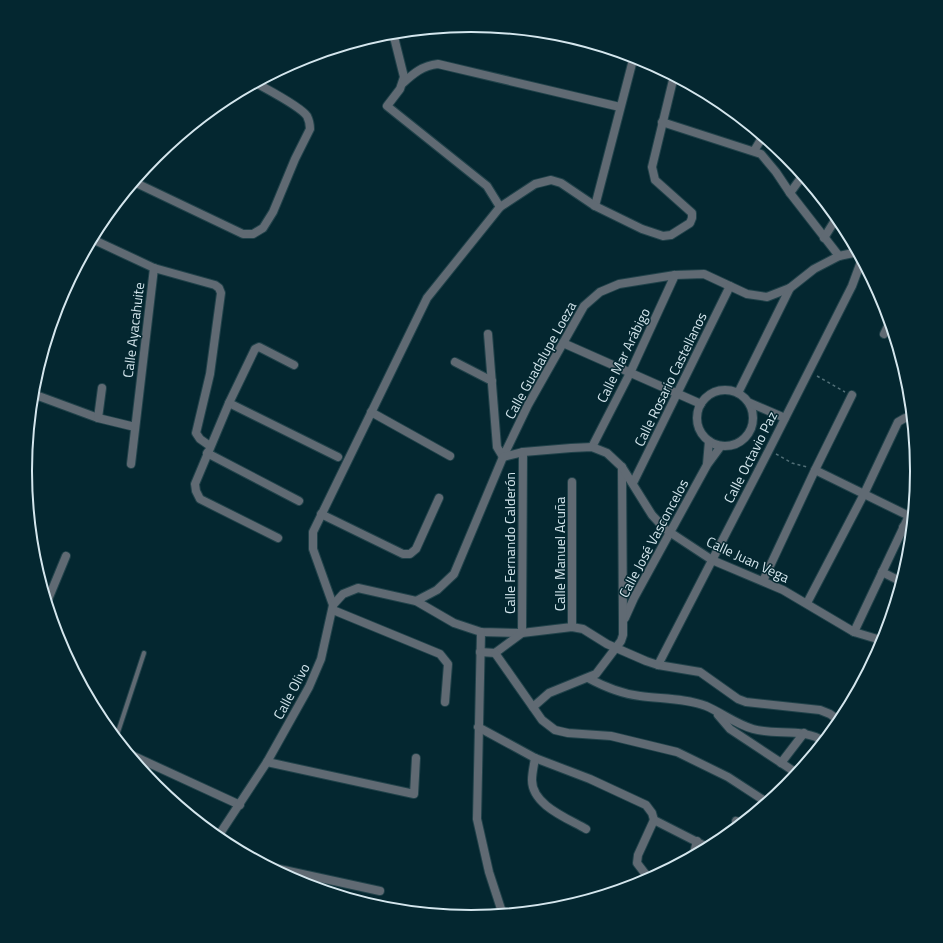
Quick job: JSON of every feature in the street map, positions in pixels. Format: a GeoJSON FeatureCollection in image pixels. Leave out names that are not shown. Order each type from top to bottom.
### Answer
{"type":"FeatureCollection","features":[{"type":"Feature","properties":{"kind":"street"},"geometry":{"type":"LineString","coordinates":[[394,39],[404,77],[403,83]]}},
{"type":"Feature","properties":{"kind":"street"},"geometry":{"type":"LineString","coordinates":[[595,206],[632,62]]}},
{"type":"Feature","properties":{"kind":"street"},"geometry":{"type":"LineString","coordinates":[[500,207],[487,186],[387,106],[403,83],[418,70],[426,66],[438,64],[620,107]]}},
{"type":"Feature","properties":{"kind":"street"},"geometry":{"type":"LineString","coordinates":[[445,702],[448,664],[440,654],[333,607],[313,549],[312,541],[314,532],[321,514],[427,298],[500,207],[535,184],[551,180],[561,183],[595,206],[642,229],[663,236],[671,235],[690,223],[692,213],[655,180],[652,167],[673,81]]}},
{"type":"Feature","properties":{"kind":"street"},"geometry":{"type":"LineString","coordinates":[[139,184],[243,234],[253,234],[263,228],[273,212],[294,159],[310,129],[310,124],[307,116],[300,110],[261,86]]}},
{"type":"Feature","properties":{"kind":"street"},"geometry":{"type":"LineString","coordinates":[[662,122],[761,154],[839,256]]}},
{"type":"Feature","properties":{"kind":"street"},"geometry":{"type":"LineString","coordinates":[[754,151],[760,140]]}},
{"type":"Feature","properties":{"kind":"street"},"geometry":{"type":"LineString","coordinates":[[790,193],[799,179]]}},
{"type":"Feature","properties":{"kind":"street"},"geometry":{"type":"LineString","coordinates":[[824,238],[834,222]]}},
{"type":"Feature","properties":{"kind":"street","name":"Calle Ayacahuite"},"geometry":{"type":"LineString","coordinates":[[97,241],[154,268],[131,464]]}},
{"type":"Feature","properties":{"kind":"street","name":"Calle Guadalupe Loeza"},"geometry":{"type":"LineString","coordinates":[[503,457],[528,405],[584,306],[600,292],[619,284],[675,274],[704,274],[747,294],[767,297],[790,288],[814,269],[839,256],[853,253]]}},
{"type":"Feature","properties":{"kind":"street","name":"Calle Octavio Paz"},"geometry":{"type":"LineString","coordinates":[[658,665],[852,286],[860,266]]}},
{"type":"Feature","properties":{"kind":"street"},"geometry":{"type":"LineString","coordinates":[[154,268],[215,285],[222,293],[210,374],[196,433],[209,450],[299,501]]}},
{"type":"Feature","properties":{"kind":"street","name":"Calle Mar Arábigo"},"geometry":{"type":"LineString","coordinates":[[592,447],[630,373],[675,274]]}},
{"type":"Feature","properties":{"kind":"street","name":"Calle Rosario Castellanos"},"geometry":{"type":"LineString","coordinates":[[633,483],[730,286]]}},
{"type":"Feature","properties":{"kind":"street"},"geometry":{"type":"LineString","coordinates":[[738,393],[790,288]]}},
{"type":"Feature","properties":{"kind":"street"},"geometry":{"type":"LineString","coordinates":[[884,334],[887,328]]}},
{"type":"Feature","properties":{"kind":"street"},"geometry":{"type":"LineString","coordinates":[[488,334],[497,447],[503,457]]}},
{"type":"Feature","properties":{"kind":"street"},"geometry":{"type":"LineString","coordinates":[[563,343],[677,395],[701,404]]}},
{"type":"Feature","properties":{"kind":"street"},"geometry":{"type":"LineString","coordinates":[[278,538],[200,499],[194,484],[229,403],[257,347],[294,365]]}},
{"type":"Feature","properties":{"kind":"street"},"geometry":{"type":"LineString","coordinates":[[454,362],[492,381]]}},
{"type":"Feature","properties":{"kind":"street"},"geometry":{"type":"LineString","coordinates":[[98,418],[102,388]]}},
{"type":"Feature","properties":{"kind":"street"},"geometry":{"type":"LineString","coordinates":[[750,403],[754,419],[749,434],[737,444],[721,446],[709,441],[700,430],[697,417],[701,404],[711,394],[724,390],[738,393],[750,403],[785,418]]}},
{"type":"Feature","properties":{"kind":"street"},"geometry":{"type":"LineString","coordinates":[[763,581],[852,395]]}},
{"type":"Feature","properties":{"kind":"street"},"geometry":{"type":"LineString","coordinates":[[39,396],[98,418],[135,427]]}},
{"type":"Feature","properties":{"kind":"street"},"geometry":{"type":"LineString","coordinates":[[229,403],[338,457]]}},
{"type":"Feature","properties":{"kind":"street"},"geometry":{"type":"LineString","coordinates":[[371,412],[450,456]]}},
{"type":"Feature","properties":{"kind":"street"},"geometry":{"type":"LineString","coordinates":[[807,603],[864,494],[898,422],[907,418]]}},
{"type":"Feature","properties":{"kind":"street","name":"Calle José Vasconcelos"},"geometry":{"type":"LineString","coordinates":[[707,465],[709,441]]}},
{"type":"Feature","properties":{"kind":"street","name":"Calle José Vasconcelos"},"geometry":{"type":"LineString","coordinates":[[624,624],[634,598],[707,465],[721,446]]}},
{"type":"Feature","properties":{"kind":"street"},"geometry":{"type":"LineString","coordinates":[[503,457],[523,452],[592,447]]}},
{"type":"Feature","properties":{"kind":"street","name":"Calle Juan Vega"},"geometry":{"type":"LineString","coordinates":[[592,447],[607,454],[622,467],[652,515],[671,532],[712,560],[763,581],[807,603],[854,632],[878,639]]}},
{"type":"Feature","properties":{"kind":"street","name":"Calle Fernando Calderón"},"geometry":{"type":"LineString","coordinates":[[522,633],[523,452]]}},
{"type":"Feature","properties":{"kind":"street"},"geometry":{"type":"LineString","coordinates":[[416,601],[436,590],[454,574],[503,457]]}},
{"type":"Feature","properties":{"kind":"street"},"geometry":{"type":"LineString","coordinates":[[533,706],[549,692],[596,674],[617,648],[623,635],[622,467]]}},
{"type":"Feature","properties":{"kind":"street"},"geometry":{"type":"LineString","coordinates":[[815,470],[908,516]]}},
{"type":"Feature","properties":{"kind":"street","name":"Calle Manuel Acuña"},"geometry":{"type":"LineString","coordinates":[[572,482],[572,627]]}},
{"type":"Feature","properties":{"kind":"street"},"geometry":{"type":"LineString","coordinates":[[321,514],[403,554],[410,554],[416,549],[439,498]]}},
{"type":"Feature","properties":{"kind":"street"},"geometry":{"type":"LineString","coordinates":[[854,632],[908,517]]}},
{"type":"Feature","properties":{"kind":"street"},"geometry":{"type":"LineString","coordinates":[[903,527],[907,529]]}},
{"type":"Feature","properties":{"kind":"street"},"geometry":{"type":"LineString","coordinates":[[50,595],[66,556]]}},
{"type":"Feature","properties":{"kind":"street"},"geometry":{"type":"LineString","coordinates":[[882,572],[897,580]]}},
{"type":"Feature","properties":{"kind":"street"},"geometry":{"type":"LineString","coordinates":[[333,607],[343,594],[358,588],[416,601],[454,623],[481,632],[522,633],[572,627],[583,629],[617,648],[658,665],[700,672],[738,699],[746,702],[820,710],[836,718]]}},
{"type":"Feature","properties":{"kind":"street","name":"Calle Olivo"},"geometry":{"type":"LineString","coordinates":[[221,832],[267,762],[309,687],[318,666],[333,607]]}},
{"type":"Feature","properties":{"kind":"street"},"geometry":{"type":"LineString","coordinates":[[481,632],[477,819],[489,872],[501,910]]}},
{"type":"Feature","properties":{"kind":"street"},"geometry":{"type":"LineString","coordinates":[[480,652],[495,652],[522,633]]}},
{"type":"Feature","properties":{"kind":"street"},"geometry":{"type":"LineString","coordinates":[[495,652],[542,720],[555,730],[568,733],[611,736],[677,752],[728,777],[763,800]]}},
{"type":"Feature","properties":{"kind":"street"},"geometry":{"type":"LineString","coordinates":[[588,678],[602,686],[638,696],[679,700],[706,706],[754,730],[804,732],[820,739]]}},
{"type":"Feature","properties":{"kind":"street"},"geometry":{"type":"LineString","coordinates":[[717,712],[730,729],[793,771]]}},
{"type":"Feature","properties":{"kind":"street"},"geometry":{"type":"LineString","coordinates":[[478,727],[535,758],[590,779],[646,805],[652,813],[654,820],[638,855],[637,863],[646,875]]}},
{"type":"Feature","properties":{"kind":"street"},"geometry":{"type":"LineString","coordinates":[[781,763],[804,732]]}},
{"type":"Feature","properties":{"kind":"street"},"geometry":{"type":"LineString","coordinates":[[138,758],[240,805]]}},
{"type":"Feature","properties":{"kind":"street"},"geometry":{"type":"LineString","coordinates":[[267,762],[414,794],[416,758]]}},
{"type":"Feature","properties":{"kind":"street"},"geometry":{"type":"LineString","coordinates":[[535,758],[532,780],[535,794],[544,804],[586,828]]}},
{"type":"Feature","properties":{"kind":"street"},"geometry":{"type":"LineString","coordinates":[[654,820],[703,845]]}},
{"type":"Feature","properties":{"kind":"street"},"geometry":{"type":"LineString","coordinates":[[695,850],[697,841]]}},
{"type":"Feature","properties":{"kind":"street"},"geometry":{"type":"LineString","coordinates":[[291,872],[380,891]]}},
{"type":"Feature","properties":{"kind":"lane"},"geometry":{"type":"LineString","coordinates":[[118,732],[144,653]]}},
{"type":"Feature","properties":{"kind":"path"},"geometry":{"type":"LineString","coordinates":[[808,372],[852,395]]}},
{"type":"Feature","properties":{"kind":"path"},"geometry":{"type":"LineString","coordinates":[[769,450],[792,463],[815,470]]}}]}
